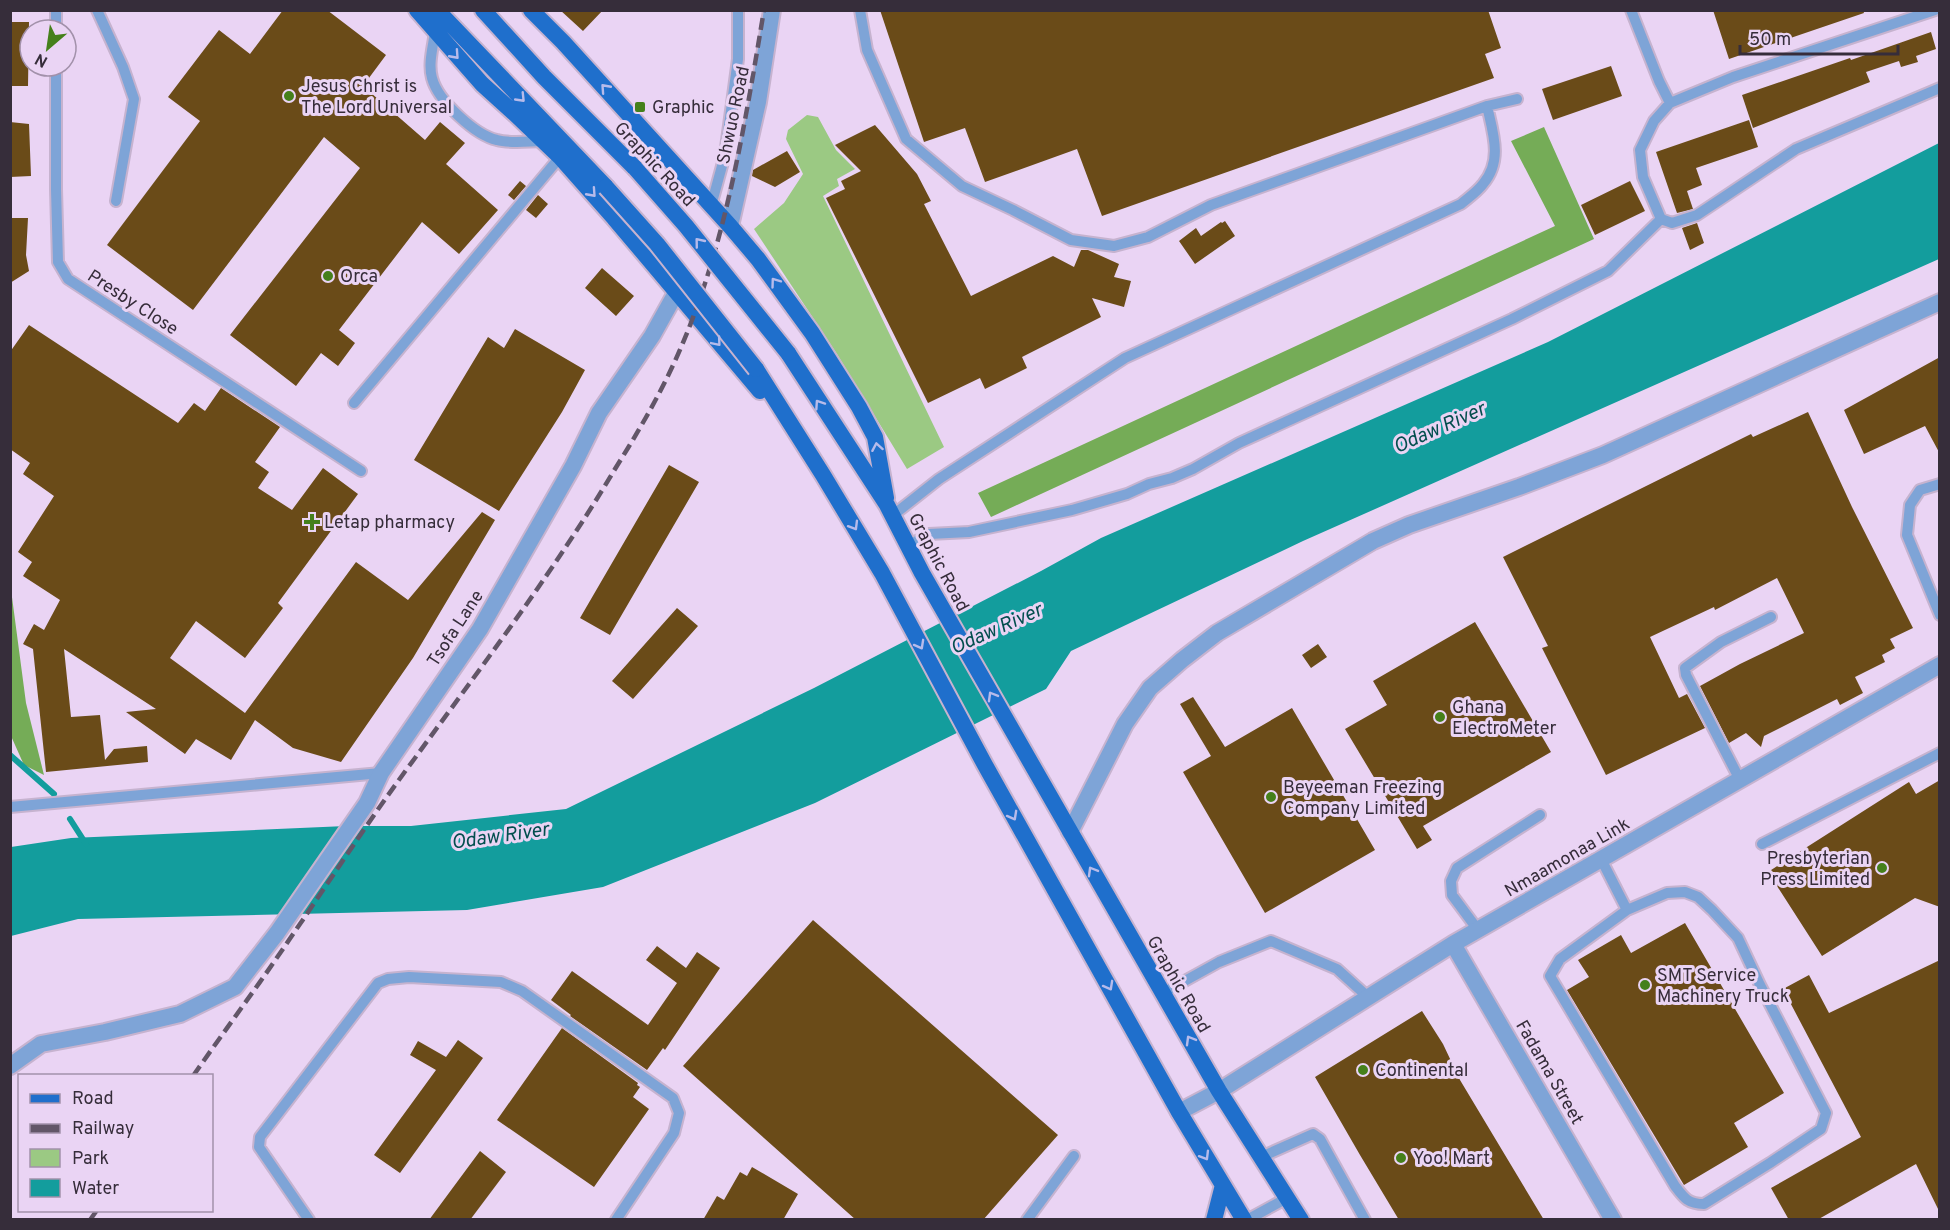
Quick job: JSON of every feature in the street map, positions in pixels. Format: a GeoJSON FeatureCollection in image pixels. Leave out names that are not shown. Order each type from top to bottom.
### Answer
{"type":"FeatureCollection","features":[{"type":"Feature","properties":{"kind":"main road"},"geometry":{"type":"LineString","coordinates":[[417,10],[482,84],[560,157],[768,400],[824,475]]}},
{"type":"Feature","properties":{"kind":"main road"},"geometry":{"type":"LineString","coordinates":[[437,10],[606,187],[657,244],[756,369],[824,475],[882,573],[985,765],[1179,1112],[1245,1220]]}},
{"type":"Feature","properties":{"kind":"main road","name":"Graphic Road"},"geometry":{"type":"LineString","coordinates":[[483,10],[544,77],[635,168],[686,226],[788,353],[890,510],[922,573],[1020,747],[1219,1091],[1301,1220]]}},
{"type":"Feature","properties":{"kind":"main road"},"geometry":{"type":"LineString","coordinates":[[531,10],[563,42],[730,226],[758,259],[812,333],[859,407],[875,437],[890,510]]}},
{"type":"Feature","properties":{"kind":"main road"},"geometry":{"type":"LineString","coordinates":[[1214,1220],[1223,1185]]}},
{"type":"Feature","properties":{"kind":"street","name":"Shwuo Road"},"geometry":{"type":"LineString","coordinates":[[730,226],[758,102],[772,10]]}},
{"type":"Feature","properties":{"kind":"street","name":"Tsofa Lane"},"geometry":{"type":"LineString","coordinates":[[10,1066],[41,1044],[180,1014],[235,987],[277,933],[367,803],[381,773],[480,628],[573,466],[599,413],[652,336],[676,292]]}},
{"type":"Feature","properties":{"kind":"street"},"geometry":{"type":"LineString","coordinates":[[1070,832],[1125,724],[1150,688],[1217,633],[1373,541],[1409,525],[1603,455],[1940,302]]}},
{"type":"Feature","properties":{"kind":"street","name":"Nmaamonaa Link"},"geometry":{"type":"LineString","coordinates":[[1179,1112],[1219,1091],[1453,944],[1940,665]]}},
{"type":"Feature","properties":{"kind":"street","name":"Fadama Street"},"geometry":{"type":"LineString","coordinates":[[1453,944],[1613,1220]]}},
{"type":"Feature","properties":{"kind":"lane"},"geometry":{"type":"LineString","coordinates":[[97,10],[134,99],[116,201]]}},
{"type":"Feature","properties":{"kind":"lane"},"geometry":{"type":"LineString","coordinates":[[711,206],[725,155],[738,59],[738,10]]}},
{"type":"Feature","properties":{"kind":"lane"},"geometry":{"type":"LineString","coordinates":[[860,10],[867,50],[906,139],[962,186],[1071,240],[1114,246],[1148,237],[1210,205],[1487,106],[1517,99]]}},
{"type":"Feature","properties":{"kind":"lane"},"geometry":{"type":"LineString","coordinates":[[1631,10],[1670,103]]}},
{"type":"Feature","properties":{"kind":"lane"},"geometry":{"type":"LineString","coordinates":[[1935,10],[1733,77],[1670,103],[1654,122],[1640,150],[1643,177],[1661,219],[1672,223],[1697,215],[1796,149],[1940,88]]}},
{"type":"Feature","properties":{"kind":"lane"},"geometry":{"type":"LineString","coordinates":[[435,32],[431,72],[432,79],[443,99],[479,133],[499,141],[543,141]]}},
{"type":"Feature","properties":{"kind":"lane","name":"Presby Close"},"geometry":{"type":"LineString","coordinates":[[56,78],[58,262],[68,279],[361,471]]}},
{"type":"Feature","properties":{"kind":"lane"},"geometry":{"type":"LineString","coordinates":[[890,510],[1125,358],[1461,204],[1483,184],[1494,166],[1496,148],[1487,106]]}},
{"type":"Feature","properties":{"kind":"lane"},"geometry":{"type":"LineString","coordinates":[[354,403],[560,157]]}},
{"type":"Feature","properties":{"kind":"lane"},"geometry":{"type":"LineString","coordinates":[[908,546],[929,534],[969,532],[1083,507],[1127,494],[1193,469],[1239,443],[1512,319],[1608,271],[1661,219]]}},
{"type":"Feature","properties":{"kind":"lane"},"geometry":{"type":"LineString","coordinates":[[1940,484],[1920,490],[1910,505],[1907,535],[1940,615]]}},
{"type":"Feature","properties":{"kind":"lane"},"geometry":{"type":"LineString","coordinates":[[1740,780],[1686,675],[1685,668],[1721,642],[1771,617]]}},
{"type":"Feature","properties":{"kind":"lane"},"geometry":{"type":"LineString","coordinates":[[1762,844],[1940,753]]}},
{"type":"Feature","properties":{"kind":"lane"},"geometry":{"type":"LineString","coordinates":[[10,807],[381,773]]}},
{"type":"Feature","properties":{"kind":"lane"},"geometry":{"type":"LineString","coordinates":[[1478,930],[1452,895],[1451,881],[1457,868],[1540,816]]}},
{"type":"Feature","properties":{"kind":"lane"},"geometry":{"type":"LineString","coordinates":[[1601,859],[1627,910]]}},
{"type":"Feature","properties":{"kind":"lane"},"geometry":{"type":"LineString","coordinates":[[1685,892],[1698,897],[1712,910],[1738,938],[1826,1113],[1821,1129],[1704,1204],[1693,1204],[1683,1197],[1675,1186],[1550,976],[1560,959],[1627,910],[1667,893],[1685,892]]}},
{"type":"Feature","properties":{"kind":"lane"},"geometry":{"type":"LineString","coordinates":[[1163,993],[1219,962],[1271,941],[1337,969],[1368,997]]}},
{"type":"Feature","properties":{"kind":"lane"},"geometry":{"type":"LineString","coordinates":[[309,1220],[259,1147],[260,1137],[378,983],[388,979],[409,977],[501,982],[522,991],[673,1098],[678,1113],[674,1132],[616,1220]]}},
{"type":"Feature","properties":{"kind":"lane"},"geometry":{"type":"LineString","coordinates":[[1261,1157],[1313,1134],[1320,1139],[1365,1220]]}},
{"type":"Feature","properties":{"kind":"lane"},"geometry":{"type":"LineString","coordinates":[[1027,1220],[1074,1156]]}},
{"type":"Feature","properties":{"kind":"lane"},"geometry":{"type":"LineString","coordinates":[[1245,1220],[1287,1198]]}},
{"type":"Feature","properties":{"kind":"green space"},"geometry":{"type":"Polygon","coordinates":[[[807,115],[818,117],[836,150],[855,169],[837,179],[839,186],[823,196],[944,447],[907,469],[837,354],[754,229],[784,203],[803,174],[786,139],[788,130],[807,115]]]}},
{"type":"Feature","properties":{"kind":"shaded area"},"geometry":{"type":"Polygon","coordinates":[[[1544,127],[1594,239],[991,517],[978,493],[1555,226],[1511,141],[1544,127]]]}},
{"type":"Feature","properties":{"kind":"shaded area"},"geometry":{"type":"Polygon","coordinates":[[[10,582],[26,703],[44,775],[24,765],[11,736],[10,582]]]}},
{"type":"Feature","properties":{"kind":"water","name":"Odaw River"},"geometry":{"type":"Polygon","coordinates":[[[1939,143],[1939,259],[1303,541],[1071,651],[1046,689],[815,803],[603,887],[467,910],[78,919],[11,936],[11,847],[71,838],[346,826],[411,826],[566,809],[814,688],[1101,538],[1548,342],[1939,143]]]}},
{"type":"Feature","properties":{"kind":"building"},"geometry":{"type":"Polygon","coordinates":[[[283,10],[327,10],[386,55],[363,86],[425,140],[440,122],[465,143],[446,164],[498,210],[459,254],[422,222],[339,330],[355,343],[338,366],[321,353],[296,386],[230,335],[360,168],[324,137],[193,310],[107,245],[200,121],[168,97],[219,30],[250,54],[283,10]]]}},
{"type":"Feature","properties":{"kind":"building"},"geometry":{"type":"Polygon","coordinates":[[[560,10],[603,10],[583,31],[560,10]]]}},
{"type":"Feature","properties":{"kind":"building"},"geometry":{"type":"Polygon","coordinates":[[[880,10],[1488,10],[1501,48],[1485,54],[1494,78],[1102,216],[1077,149],[985,182],[965,128],[924,142],[880,10]]]}},
{"type":"Feature","properties":{"kind":"building"},"geometry":{"type":"Polygon","coordinates":[[[1713,10],[1863,10],[1864,13],[1729,59],[1713,10]]]}},
{"type":"Feature","properties":{"kind":"building"},"geometry":{"type":"Polygon","coordinates":[[[10,22],[18,22],[18,78],[28,78],[28,86],[10,86],[10,22]]]}},
{"type":"Feature","properties":{"kind":"building"},"geometry":{"type":"Polygon","coordinates":[[[1931,32],[1936,49],[1916,56],[1918,62],[1901,67],[1899,61],[1866,72],[1870,82],[1753,128],[1742,95],[1931,32]]]}},
{"type":"Feature","properties":{"kind":"building"},"geometry":{"type":"Polygon","coordinates":[[[1611,66],[1622,96],[1553,120],[1542,89],[1611,66]]]}},
{"type":"Feature","properties":{"kind":"building"},"geometry":{"type":"Polygon","coordinates":[[[1749,120],[1758,147],[1696,168],[1702,185],[1687,191],[1693,209],[1677,213],[1656,152],[1749,120]]]}},
{"type":"Feature","properties":{"kind":"building"},"geometry":{"type":"Polygon","coordinates":[[[10,122],[29,124],[31,176],[10,177],[10,122]]]}},
{"type":"Feature","properties":{"kind":"building"},"geometry":{"type":"Polygon","coordinates":[[[875,125],[917,174],[931,201],[924,204],[971,296],[1053,256],[1074,267],[1081,250],[1088,250],[1119,264],[1114,277],[1131,281],[1124,307],[1092,298],[1101,317],[1022,357],[1027,368],[985,389],[980,378],[928,403],[826,198],[845,189],[841,181],[861,171],[835,145],[875,125]]]}},
{"type":"Feature","properties":{"kind":"building"},"geometry":{"type":"Polygon","coordinates":[[[787,151],[800,172],[775,187],[752,176],[753,170],[787,151]]]}},
{"type":"Feature","properties":{"kind":"building"},"geometry":{"type":"Polygon","coordinates":[[[520,181],[526,186],[514,200],[508,195],[520,181]]]}},
{"type":"Feature","properties":{"kind":"building"},"geometry":{"type":"Polygon","coordinates":[[[1630,181],[1645,211],[1595,235],[1581,205],[1630,181]]]}},
{"type":"Feature","properties":{"kind":"building"},"geometry":{"type":"Polygon","coordinates":[[[538,195],[548,204],[536,218],[526,210],[538,195]]]}},
{"type":"Feature","properties":{"kind":"building"},"geometry":{"type":"Polygon","coordinates":[[[10,218],[28,218],[26,255],[29,271],[10,283],[10,218]]]}},
{"type":"Feature","properties":{"kind":"building"},"geometry":{"type":"Polygon","coordinates":[[[1225,221],[1235,236],[1195,264],[1179,241],[1196,228],[1201,236],[1225,221]]]}},
{"type":"Feature","properties":{"kind":"building"},"geometry":{"type":"Polygon","coordinates":[[[1697,223],[1704,243],[1690,250],[1682,228],[1697,223]]]}},
{"type":"Feature","properties":{"kind":"building"},"geometry":{"type":"Polygon","coordinates":[[[602,268],[634,296],[616,316],[585,288],[602,268]]]}},
{"type":"Feature","properties":{"kind":"building"},"geometry":{"type":"Polygon","coordinates":[[[29,325],[178,423],[194,403],[205,411],[221,388],[280,427],[255,462],[269,472],[258,488],[292,510],[323,468],[358,494],[278,603],[283,608],[245,658],[196,621],[170,658],[245,713],[356,562],[408,600],[482,512],[495,520],[413,658],[341,762],[293,748],[255,720],[231,760],[196,739],[185,754],[126,712],[156,709],[64,649],[71,717],[100,715],[105,760],[114,749],[147,746],[148,762],[46,772],[33,649],[23,644],[34,624],[44,630],[60,600],[23,576],[32,562],[18,552],[54,496],[23,474],[30,463],[10,449],[10,352],[29,325]]]}},
{"type":"Feature","properties":{"kind":"building"},"geometry":{"type":"Polygon","coordinates":[[[515,329],[585,370],[562,412],[499,511],[414,460],[488,337],[504,348],[515,329]]]}},
{"type":"Feature","properties":{"kind":"building"},"geometry":{"type":"Polygon","coordinates":[[[1940,357],[1940,454],[1925,426],[1864,454],[1844,410],[1940,357]]]}},
{"type":"Feature","properties":{"kind":"building"},"geometry":{"type":"Polygon","coordinates":[[[1808,412],[1852,507],[1913,628],[1890,639],[1895,648],[1882,655],[1885,662],[1855,677],[1863,693],[1840,705],[1837,699],[1764,736],[1761,747],[1746,733],[1729,743],[1700,686],[1804,633],[1777,578],[1715,610],[1714,607],[1650,637],[1679,698],[1687,694],[1705,728],[1606,775],[1542,648],[1548,646],[1503,557],[1751,434],[1753,437],[1808,412]]]}},
{"type":"Feature","properties":{"kind":"building"},"geometry":{"type":"Polygon","coordinates":[[[669,465],[699,482],[610,635],[580,618],[669,465]]]}},
{"type":"Feature","properties":{"kind":"building"},"geometry":{"type":"Polygon","coordinates":[[[677,608],[698,626],[633,699],[612,681],[677,608]]]}},
{"type":"Feature","properties":{"kind":"building"},"geometry":{"type":"Polygon","coordinates":[[[1475,622],[1551,752],[1423,826],[1432,840],[1417,849],[1345,729],[1387,705],[1373,681],[1475,622]]]}},
{"type":"Feature","properties":{"kind":"building"},"geometry":{"type":"Polygon","coordinates":[[[1318,644],[1327,657],[1311,668],[1302,655],[1318,644]]]}},
{"type":"Feature","properties":{"kind":"building","name":"Beyeeman Freezing Company Limited"},"geometry":{"type":"Polygon","coordinates":[[[1193,697],[1225,747],[1292,708],[1375,850],[1265,913],[1183,772],[1211,756],[1180,704],[1193,697]]]}},
{"type":"Feature","properties":{"kind":"building"},"geometry":{"type":"Polygon","coordinates":[[[1940,780],[1940,907],[1915,898],[1822,956],[1768,872],[1909,782],[1916,794],[1940,780]]]}},
{"type":"Feature","properties":{"kind":"building"},"geometry":{"type":"Polygon","coordinates":[[[813,920],[1058,1135],[983,1220],[856,1220],[683,1066],[813,920]]]}},
{"type":"Feature","properties":{"kind":"building"},"geometry":{"type":"Polygon","coordinates":[[[1685,923],[1784,1093],[1734,1123],[1748,1147],[1684,1185],[1567,990],[1589,977],[1578,960],[1621,935],[1631,953],[1685,923]]]}},
{"type":"Feature","properties":{"kind":"building"},"geometry":{"type":"Polygon","coordinates":[[[657,946],[686,968],[697,952],[720,968],[665,1050],[663,1048],[647,1070],[551,1000],[572,971],[648,1025],[677,983],[646,960],[657,946]]]}},
{"type":"Feature","properties":{"kind":"building"},"geometry":{"type":"Polygon","coordinates":[[[1940,960],[1940,1213],[1916,1164],[1817,1220],[1789,1220],[1771,1188],[1861,1137],[1783,989],[1809,975],[1829,1013],[1940,960]]]}},
{"type":"Feature","properties":{"kind":"building"},"geometry":{"type":"Polygon","coordinates":[[[1422,1011],[1443,1044],[1460,1080],[1544,1220],[1399,1220],[1360,1155],[1315,1077],[1422,1011]]]}},
{"type":"Feature","properties":{"kind":"building"},"geometry":{"type":"Polygon","coordinates":[[[562,1028],[638,1083],[640,1087],[633,1097],[649,1109],[594,1187],[497,1120],[562,1028]]]}},
{"type":"Feature","properties":{"kind":"building"},"geometry":{"type":"Polygon","coordinates":[[[458,1040],[483,1058],[400,1173],[374,1155],[436,1070],[410,1055],[418,1041],[446,1057],[458,1040]]]}},
{"type":"Feature","properties":{"kind":"building"},"geometry":{"type":"Polygon","coordinates":[[[480,1151],[506,1172],[470,1220],[429,1220],[480,1151]]]}},
{"type":"Feature","properties":{"kind":"building"},"geometry":{"type":"Polygon","coordinates":[[[752,1167],[798,1194],[783,1220],[703,1220],[717,1196],[724,1200],[740,1172],[747,1176],[752,1167]]]}},
{"type":"Feature","properties":{"kind":"waterway"},"geometry":{"type":"LineString","coordinates":[[10,755],[54,794]]}},
{"type":"Feature","properties":{"kind":"waterway"},"geometry":{"type":"LineString","coordinates":[[70,819],[86,844]]}},
{"type":"Feature","properties":{"kind":"railway"},"geometry":{"type":"LineString","coordinates":[[194,1074],[383,803],[544,580],[592,507],[659,393],[698,305],[723,222],[742,138],[764,10]]}},
{"type":"Feature","properties":{"kind":"railway"},"geometry":{"type":"LineString","coordinates":[[90,1220],[96,1212]]}},
{"type":"Feature","properties":{"kind":"place","name":"Jesus Christ is The Lord Universal"},"geometry":{"type":"Point","coordinates":[289,96]}},
{"type":"Feature","properties":{"kind":"place","name":"Graphic"},"geometry":{"type":"Point","coordinates":[640,107]}},
{"type":"Feature","properties":{"kind":"place","name":"Orca"},"geometry":{"type":"Point","coordinates":[328,276]}},
{"type":"Feature","properties":{"kind":"place","name":"Letap pharmacy"},"geometry":{"type":"Point","coordinates":[312,522]}},
{"type":"Feature","properties":{"kind":"place","name":"Ghana ElectroMeter"},"geometry":{"type":"Point","coordinates":[1440,717]}},
{"type":"Feature","properties":{"kind":"place","name":"Beyeeman Freezing Company Limited"},"geometry":{"type":"Point","coordinates":[1271,797]}},
{"type":"Feature","properties":{"kind":"place","name":"Presbyterian Press Limited"},"geometry":{"type":"Point","coordinates":[1882,868]}},
{"type":"Feature","properties":{"kind":"place","name":"SMT Service Machinery Truck"},"geometry":{"type":"Point","coordinates":[1645,985]}},
{"type":"Feature","properties":{"kind":"place","name":"Continental"},"geometry":{"type":"Point","coordinates":[1363,1070]}},
{"type":"Feature","properties":{"kind":"place","name":"Yoo! Mart"},"geometry":{"type":"Point","coordinates":[1401,1158]}}]}
